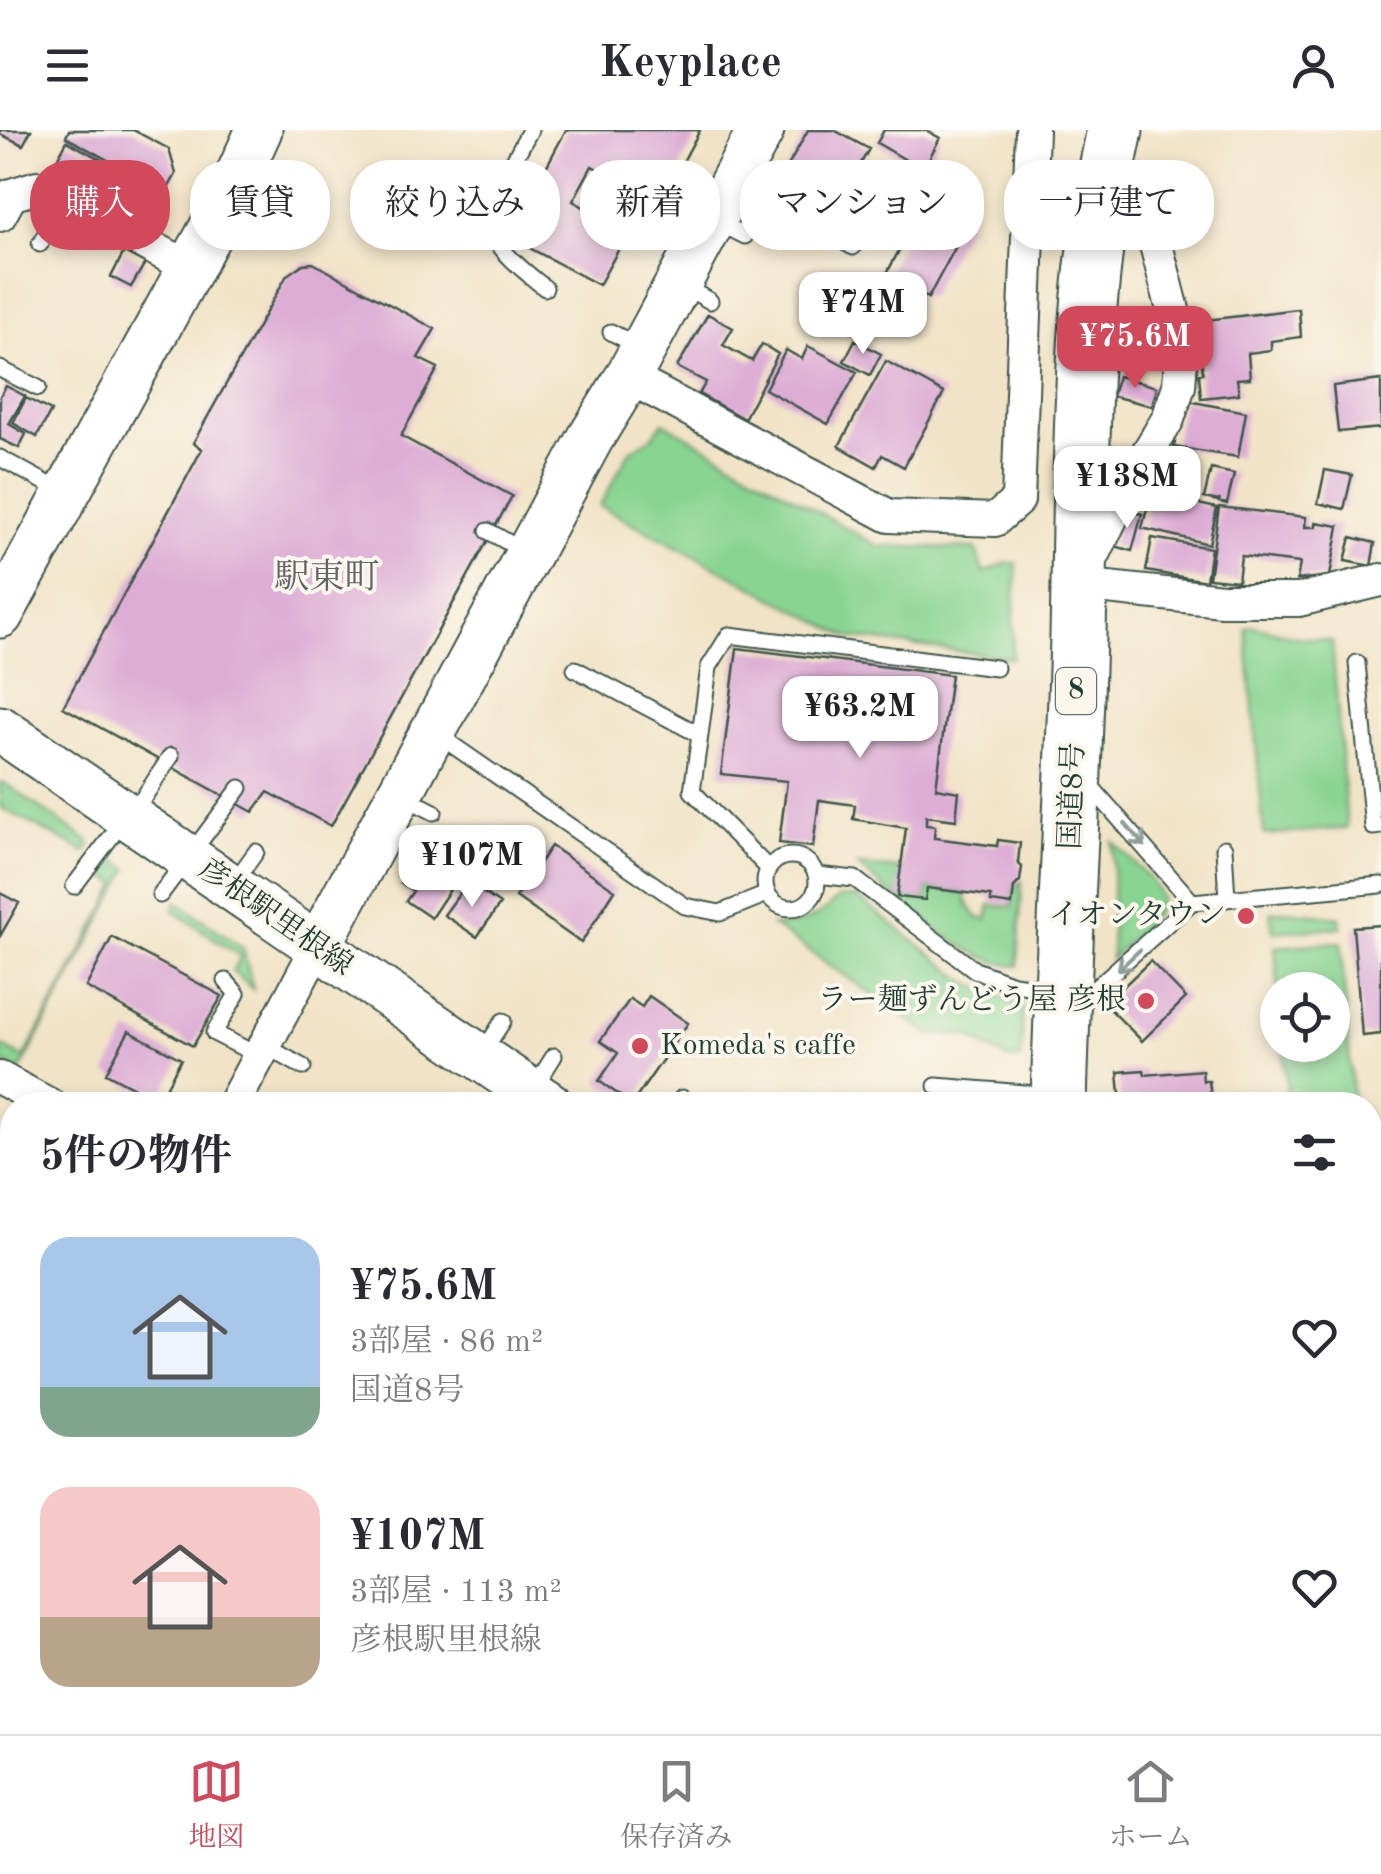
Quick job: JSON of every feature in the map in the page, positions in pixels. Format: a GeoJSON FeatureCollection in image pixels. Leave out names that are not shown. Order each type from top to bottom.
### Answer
{"type":"FeatureCollection","features":[{"type":"Feature","properties":{"kind":"highway","name":"国道8号"},"geometry":{"type":"LineString","coordinates":[[1059,1092],[1090,277],[1116,130]]}},
{"type":"Feature","properties":{"kind":"street"},"geometry":{"type":"LineString","coordinates":[[239,1092],[318,946],[417,803],[433,732],[529,554],[627,352],[694,292],[729,228],[734,181],[762,130]]}},
{"type":"Feature","properties":{"kind":"street"},"geometry":{"type":"LineString","coordinates":[[627,352],[888,516],[926,510],[994,520],[1018,500],[1015,308],[1032,130]]}},
{"type":"Feature","properties":{"kind":"street"},"geometry":{"type":"LineString","coordinates":[[1086,130],[1090,277]]}},
{"type":"Feature","properties":{"kind":"street"},"geometry":{"type":"LineString","coordinates":[[0,616],[237,183],[257,131]]}},
{"type":"Feature","properties":{"kind":"street"},"geometry":{"type":"LineString","coordinates":[[0,215],[10,195],[30,189]]}},
{"type":"Feature","properties":{"kind":"street"},"geometry":{"type":"LineString","coordinates":[[163,250],[190,268]]}},
{"type":"Feature","properties":{"kind":"street"},"geometry":{"type":"LineString","coordinates":[[1157,250],[1182,344],[1179,386],[1168,419],[1124,492],[1079,584],[1222,600],[1299,600],[1381,580]]}},
{"type":"Feature","properties":{"kind":"street","name":"彦根駅里根線"},"geometry":{"type":"LineString","coordinates":[[0,729],[189,858],[243,869],[318,946],[491,1040],[545,1092]]}},
{"type":"Feature","properties":{"kind":"lane"},"geometry":{"type":"LineString","coordinates":[[530,130],[489,206],[487,220],[491,235],[546,288]]}},
{"type":"Feature","properties":{"kind":"lane"},"geometry":{"type":"LineString","coordinates":[[734,181],[740,184]]}},
{"type":"Feature","properties":{"kind":"lane"},"geometry":{"type":"LineString","coordinates":[[0,368],[38,388]]}},
{"type":"Feature","properties":{"kind":"lane"},"geometry":{"type":"LineString","coordinates":[[0,458],[67,494]]}},
{"type":"Feature","properties":{"kind":"lane"},"geometry":{"type":"LineString","coordinates":[[488,531],[529,554]]}},
{"type":"Feature","properties":{"kind":"lane"},"geometry":{"type":"LineString","coordinates":[[768,868],[692,791],[709,668],[729,635],[996,668]]}},
{"type":"Feature","properties":{"kind":"lane"},"geometry":{"type":"LineString","coordinates":[[1357,664],[1373,827],[1381,826]]}},
{"type":"Feature","properties":{"kind":"lane"},"geometry":{"type":"LineString","coordinates":[[575,670],[700,734]]}},
{"type":"Feature","properties":{"kind":"lane"},"geometry":{"type":"LineString","coordinates":[[433,732],[686,906],[720,913],[767,894]]}},
{"type":"Feature","properties":{"kind":"lane"},"geometry":{"type":"LineString","coordinates":[[74,886],[171,756]]}},
{"type":"Feature","properties":{"kind":"lane"},"geometry":{"type":"LineString","coordinates":[[1074,770],[1192,902]]}},
{"type":"Feature","properties":{"kind":"lane"},"geometry":{"type":"LineString","coordinates":[[160,895],[240,788]]}},
{"type":"Feature","properties":{"kind":"lane"},"geometry":{"type":"LineString","coordinates":[[1224,848],[1227,899]]}},
{"type":"Feature","properties":{"kind":"lane"},"geometry":{"type":"LineString","coordinates":[[781,857],[806,861],[816,875],[815,892],[804,905],[779,906],[767,894],[764,885],[768,868],[781,857]]}},
{"type":"Feature","properties":{"kind":"lane"},"geometry":{"type":"LineString","coordinates":[[816,875],[854,878],[975,970],[1063,1003],[1100,987],[1192,902],[1381,886]]}},
{"type":"Feature","properties":{"kind":"lane"},"geometry":{"type":"LineString","coordinates":[[226,981],[237,994],[214,1032],[303,1066]]}},
{"type":"Feature","properties":{"kind":"lane"},"geometry":{"type":"LineString","coordinates":[[936,1086],[989,1092]]}},
{"type":"Feature","properties":{"kind":"green space"},"geometry":{"type":"Polygon","coordinates":[[[663,422],[878,546],[976,549],[983,573],[1006,563],[1017,563],[1012,658],[848,637],[600,506],[629,452],[653,436],[663,422]]]}},
{"type":"Feature","properties":{"kind":"green space"},"geometry":{"type":"Polygon","coordinates":[[[1254,626],[1332,641],[1347,828],[1264,835],[1246,628],[1254,626]]]}},
{"type":"Feature","properties":{"kind":"green space"},"geometry":{"type":"Polygon","coordinates":[[[3,782],[89,842],[89,848],[85,852],[0,807],[3,782]]]}},
{"type":"Feature","properties":{"kind":"green space"},"geometry":{"type":"Polygon","coordinates":[[[1113,842],[1149,878],[1160,901],[1147,923],[1111,959],[1113,842]]]}},
{"type":"Feature","properties":{"kind":"green space"},"geometry":{"type":"Polygon","coordinates":[[[112,858],[129,869],[19,1072],[0,1061],[2,1046],[24,1058],[118,884],[99,872],[112,858]]]}},
{"type":"Feature","properties":{"kind":"green space"},"geometry":{"type":"Polygon","coordinates":[[[858,866],[901,869],[898,897],[925,900],[927,888],[966,893],[976,917],[987,920],[990,905],[1012,907],[1014,887],[1022,882],[1018,966],[999,963],[956,942],[858,866]]]}},
{"type":"Feature","properties":{"kind":"green space"},"geometry":{"type":"Polygon","coordinates":[[[857,897],[968,983],[1023,1006],[1021,1059],[1007,1059],[966,1035],[931,1035],[773,926],[801,922],[816,916],[838,898],[857,897]]]}},
{"type":"Feature","properties":{"kind":"green space"},"geometry":{"type":"Polygon","coordinates":[[[176,901],[243,948],[253,989],[232,971],[241,957],[174,911],[176,901]]]}},
{"type":"Feature","properties":{"kind":"green space"},"geometry":{"type":"Polygon","coordinates":[[[1270,912],[1340,917],[1341,927],[1273,932],[1270,912]]]}},
{"type":"Feature","properties":{"kind":"green space"},"geometry":{"type":"Polygon","coordinates":[[[1341,942],[1343,972],[1277,972],[1275,947],[1341,942]]]}},
{"type":"Feature","properties":{"kind":"green space"},"geometry":{"type":"Polygon","coordinates":[[[1284,1062],[1350,1062],[1352,1092],[1287,1092],[1284,1062]]]}},
{"type":"Feature","properties":{"kind":"building"},"geometry":{"type":"Polygon","coordinates":[[[0,130],[31,130],[23,145],[0,134],[0,130]]]}},
{"type":"Feature","properties":{"kind":"building"},"geometry":{"type":"Polygon","coordinates":[[[69,130],[133,130],[169,149],[176,174],[170,185],[170,160],[108,160],[66,137],[69,130]]]}},
{"type":"Feature","properties":{"kind":"building"},"geometry":{"type":"Polygon","coordinates":[[[566,130],[700,130],[684,160],[580,160],[580,188],[573,201],[580,205],[580,250],[618,250],[599,285],[533,250],[560,250],[560,160],[550,160],[566,130]]]}},
{"type":"Feature","properties":{"kind":"building"},"geometry":{"type":"Polygon","coordinates":[[[808,130],[834,130],[869,149],[863,160],[791,160],[808,130]]]}},
{"type":"Feature","properties":{"kind":"building"},"geometry":{"type":"Polygon","coordinates":[[[884,130],[925,130],[940,138],[928,160],[906,160],[877,143],[884,130]]]}},
{"type":"Feature","properties":{"kind":"building"},"geometry":{"type":"Polygon","coordinates":[[[67,141],[101,160],[57,160],[67,141]]]}},
{"type":"Feature","properties":{"kind":"building"},"geometry":{"type":"Polygon","coordinates":[[[899,250],[954,250],[928,298],[886,275],[899,250]]]}},
{"type":"Feature","properties":{"kind":"building"},"geometry":{"type":"Polygon","coordinates":[[[124,252],[145,263],[131,287],[111,277],[124,252]]]}},
{"type":"Feature","properties":{"kind":"building"},"geometry":{"type":"Polygon","coordinates":[[[313,263],[435,329],[418,358],[438,368],[401,436],[512,496],[331,826],[268,792],[253,812],[63,707],[202,449],[193,443],[287,275],[303,264],[313,263]]]}},
{"type":"Feature","properties":{"kind":"building"},"geometry":{"type":"Polygon","coordinates":[[[1299,309],[1301,337],[1271,341],[1271,350],[1248,353],[1250,378],[1237,379],[1239,394],[1201,398],[1199,374],[1203,373],[1197,321],[1299,309]]]}},
{"type":"Feature","properties":{"kind":"building"},"geometry":{"type":"Polygon","coordinates":[[[708,314],[733,328],[723,345],[752,361],[762,344],[778,354],[744,419],[699,394],[706,382],[677,367],[708,314]]]}},
{"type":"Feature","properties":{"kind":"building"},"geometry":{"type":"Polygon","coordinates":[[[1165,325],[1165,346],[1119,346],[1120,326],[1165,325]]]}},
{"type":"Feature","properties":{"kind":"building"},"geometry":{"type":"Polygon","coordinates":[[[855,340],[881,354],[870,375],[844,361],[855,340]]]}},
{"type":"Feature","properties":{"kind":"building"},"geometry":{"type":"Polygon","coordinates":[[[808,346],[857,372],[828,424],[765,389],[786,350],[802,359],[808,346]]]}},
{"type":"Feature","properties":{"kind":"building"},"geometry":{"type":"Polygon","coordinates":[[[886,361],[944,393],[904,467],[882,455],[876,467],[839,446],[886,361]]]}},
{"type":"Feature","properties":{"kind":"building"},"geometry":{"type":"Polygon","coordinates":[[[1118,376],[1157,387],[1152,406],[1112,396],[1118,376]]]}},
{"type":"Feature","properties":{"kind":"building"},"geometry":{"type":"Polygon","coordinates":[[[1381,380],[1381,428],[1338,432],[1333,386],[1381,380]]]}},
{"type":"Feature","properties":{"kind":"building"},"geometry":{"type":"Polygon","coordinates":[[[6,386],[25,396],[9,424],[26,434],[19,448],[0,439],[0,396],[6,386]]]}},
{"type":"Feature","properties":{"kind":"building"},"geometry":{"type":"Polygon","coordinates":[[[26,398],[51,411],[37,437],[13,423],[26,398]]]}},
{"type":"Feature","properties":{"kind":"building"},"geometry":{"type":"Polygon","coordinates":[[[1183,400],[1246,412],[1238,457],[1174,447],[1183,400]]]}},
{"type":"Feature","properties":{"kind":"building"},"geometry":{"type":"Polygon","coordinates":[[[1211,469],[1234,474],[1227,504],[1219,502],[1220,499],[1204,498],[1211,469]]]}},
{"type":"Feature","properties":{"kind":"building"},"geometry":{"type":"Polygon","coordinates":[[[1325,470],[1352,475],[1344,509],[1318,503],[1325,470]]]}},
{"type":"Feature","properties":{"kind":"building"},"geometry":{"type":"Polygon","coordinates":[[[1151,494],[1217,508],[1209,544],[1142,528],[1151,494]]]}},
{"type":"Feature","properties":{"kind":"building"},"geometry":{"type":"Polygon","coordinates":[[[1219,507],[1306,517],[1305,527],[1316,527],[1316,522],[1339,526],[1330,576],[1297,580],[1300,563],[1241,556],[1238,581],[1209,578],[1219,507]]]}},
{"type":"Feature","properties":{"kind":"building"},"geometry":{"type":"Polygon","coordinates":[[[1124,510],[1142,514],[1132,551],[1111,545],[1124,510]]]}},
{"type":"Feature","properties":{"kind":"building"},"geometry":{"type":"Polygon","coordinates":[[[1351,537],[1375,543],[1371,566],[1345,561],[1351,537]]]}},
{"type":"Feature","properties":{"kind":"building"},"geometry":{"type":"Polygon","coordinates":[[[1152,538],[1211,548],[1206,581],[1146,571],[1152,538]]]}},
{"type":"Feature","properties":{"kind":"building"},"geometry":{"type":"Polygon","coordinates":[[[737,648],[951,675],[936,788],[959,792],[956,820],[926,816],[926,825],[935,826],[934,838],[997,846],[998,840],[1020,843],[1018,863],[1022,867],[1012,905],[991,902],[991,896],[927,888],[925,900],[897,897],[906,828],[853,819],[855,805],[819,800],[813,847],[779,843],[787,781],[721,774],[737,648]]]}},
{"type":"Feature","properties":{"kind":"building"},"geometry":{"type":"Polygon","coordinates":[[[551,846],[615,890],[581,943],[516,897],[551,846]]]}},
{"type":"Feature","properties":{"kind":"building"},"geometry":{"type":"Polygon","coordinates":[[[423,851],[459,876],[431,918],[406,901],[413,891],[401,883],[423,851]]]}},
{"type":"Feature","properties":{"kind":"building"},"geometry":{"type":"Polygon","coordinates":[[[468,882],[500,904],[477,937],[444,915],[468,882]]]}},
{"type":"Feature","properties":{"kind":"building"},"geometry":{"type":"Polygon","coordinates":[[[0,893],[19,903],[0,936],[0,893]]]}},
{"type":"Feature","properties":{"kind":"building"},"geometry":{"type":"Polygon","coordinates":[[[1381,925],[1381,1034],[1362,1036],[1353,927],[1381,925]]]}},
{"type":"Feature","properties":{"kind":"building"},"geometry":{"type":"Polygon","coordinates":[[[112,937],[222,996],[193,1046],[86,987],[112,937]]]}},
{"type":"Feature","properties":{"kind":"building","name":"ラー麺ずんどう屋 彦根"},"geometry":{"type":"Polygon","coordinates":[[[1150,961],[1186,998],[1142,1041],[1105,1004],[1150,961]]]}},
{"type":"Feature","properties":{"kind":"building","name":"Komeda's caffe"},"geometry":{"type":"Polygon","coordinates":[[[649,996],[688,1023],[640,1092],[615,1092],[599,1081],[618,1053],[600,1041],[630,999],[642,1007],[649,996]]]}},
{"type":"Feature","properties":{"kind":"building"},"geometry":{"type":"Polygon","coordinates":[[[129,1031],[181,1059],[164,1092],[142,1092],[106,1073],[129,1031]]]}},
{"type":"Feature","properties":{"kind":"building"},"geometry":{"type":"Polygon","coordinates":[[[1144,1070],[1145,1075],[1202,1070],[1210,1092],[1120,1092],[1118,1072],[1144,1070]]]}},
{"type":"Feature","properties":{"kind":"place","name":"イオンタウン"},"geometry":{"type":"Point","coordinates":[1246,916]}},
{"type":"Feature","properties":{"kind":"place","name":"ラー麺ずんどう屋 彦根"},"geometry":{"type":"Point","coordinates":[1146,1001]}},
{"type":"Feature","properties":{"kind":"place","name":"Komeda's caffe"},"geometry":{"type":"Point","coordinates":[640,1046]}},
{"type":"Feature","properties":{"kind":"district","name":"駅東町"},"geometry":{"type":"Point","coordinates":[327,578]}}]}
